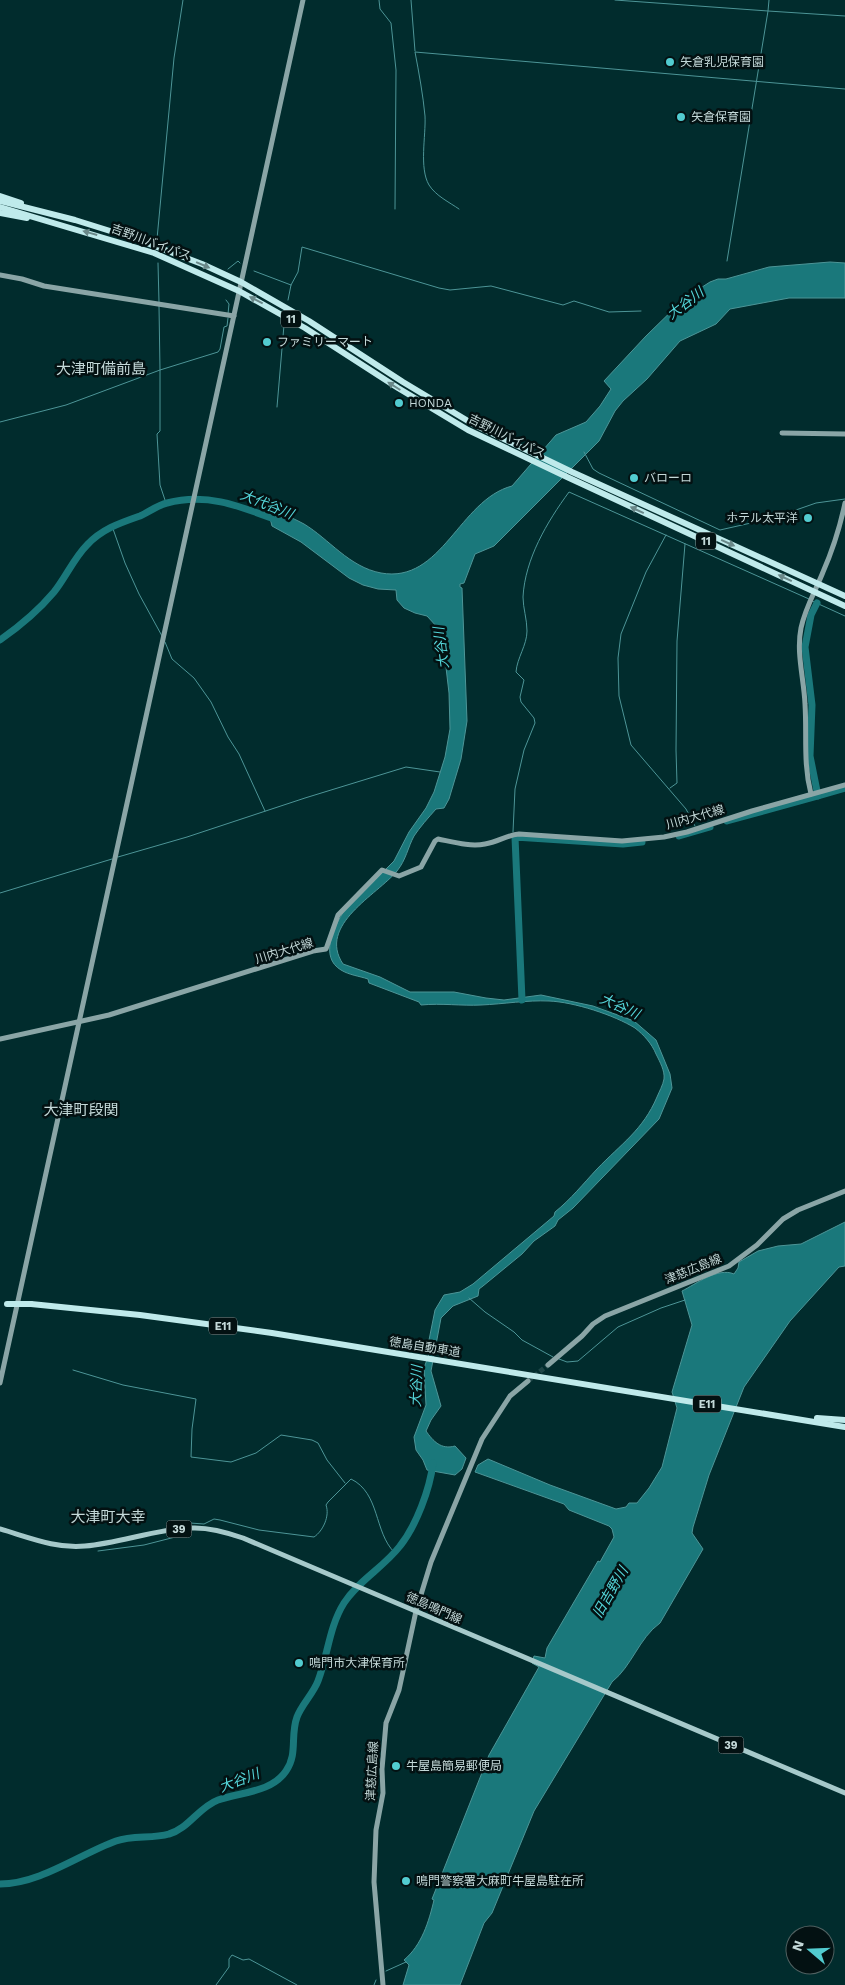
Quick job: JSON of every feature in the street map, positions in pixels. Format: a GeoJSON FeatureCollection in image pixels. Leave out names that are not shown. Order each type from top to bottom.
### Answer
{"type":"FeatureCollection","features":[{"type":"Feature","properties":{"kind":"highway"},"geometry":{"type":"LineString","coordinates":[[0,196],[36,214]]}},
{"type":"Feature","properties":{"kind":"highway","name":"吉野川バイパス"},"geometry":{"type":"LineString","coordinates":[[0,201],[36,214],[51,222],[154,253],[239,291],[305,328],[398,388],[468,430],[814,594],[845,606]]}},
{"type":"Feature","properties":{"kind":"highway","name":"吉野川バイパス"},"geometry":{"type":"LineString","coordinates":[[0,207],[75,220],[153,245],[202,264],[241,282],[309,321],[473,424],[572,472],[845,596]]}},
{"type":"Feature","properties":{"kind":"highway","name":"11"},"geometry":{"type":"LineString","coordinates":[[0,213],[36,214]]}},
{"type":"Feature","properties":{"kind":"highway","name":"徳島自動車道"},"geometry":{"type":"LineString","coordinates":[[4,1303],[31,1304],[205,1324],[414,1356],[845,1427]]}},
{"type":"Feature","properties":{"kind":"highway"},"geometry":{"type":"LineString","coordinates":[[763,1413],[845,1420]]}},
{"type":"Feature","properties":{"kind":"highway"},"geometry":{"type":"LineString","coordinates":[[827,1424],[845,1431]]}},
{"type":"Feature","properties":{"kind":"main road"},"geometry":{"type":"LineString","coordinates":[[0,1382],[303,0]]}},
{"type":"Feature","properties":{"kind":"main road"},"geometry":{"type":"LineString","coordinates":[[0,275],[44,286],[234,316]]}},
{"type":"Feature","properties":{"kind":"main road"},"geometry":{"type":"LineString","coordinates":[[782,434],[845,434]]}},
{"type":"Feature","properties":{"kind":"main road"},"geometry":{"type":"LineString","coordinates":[[811,794],[805,766],[805,703],[799,644],[801,628],[809,603],[836,539],[845,503]]}},
{"type":"Feature","properties":{"kind":"main road","name":"川内大代線"},"geometry":{"type":"LineString","coordinates":[[0,1039],[109,1016],[313,951],[326,949],[338,915],[382,870],[399,876],[421,867],[438,839],[484,844],[510,835],[520,834],[622,841],[664,837],[845,785]]}},
{"type":"Feature","properties":{"kind":"main road","name":"津慈広島線"},"geometry":{"type":"LineString","coordinates":[[548,1365],[605,1316],[728,1266],[757,1245],[784,1219],[798,1210],[845,1191]]}},
{"type":"Feature","properties":{"kind":"main road","name":"津慈広島線"},"geometry":{"type":"LineString","coordinates":[[384,1985],[374,1882],[376,1830],[383,1793],[383,1742],[389,1711],[395,1703],[399,1690],[416,1611],[431,1562],[474,1457],[494,1419],[510,1396],[528,1381]]}},
{"type":"Feature","properties":{"kind":"main road","name":"徳島鳴門線"},"geometry":{"type":"LineString","coordinates":[[0,1529],[52,1544],[84,1546],[111,1543],[187,1528],[207,1528],[224,1531],[845,1793]]}},
{"type":"Feature","properties":{"kind":"water"},"geometry":{"type":"Polygon","coordinates":[[[830,262],[845,263],[845,298],[789,298],[730,309],[716,324],[680,341],[647,379],[623,401],[615,411],[599,441],[494,546],[475,554],[464,583],[460,584],[462,588],[467,721],[461,759],[449,799],[444,808],[436,809],[424,822],[412,840],[397,871],[353,912],[343,924],[338,936],[337,950],[343,964],[380,977],[410,992],[454,992],[504,1000],[541,995],[593,1006],[634,1021],[656,1040],[670,1074],[672,1088],[659,1119],[573,1208],[558,1220],[555,1226],[534,1241],[522,1254],[479,1289],[478,1296],[453,1306],[441,1318],[431,1371],[441,1406],[426,1431],[438,1444],[446,1447],[455,1446],[466,1458],[462,1469],[455,1475],[427,1470],[416,1450],[414,1437],[426,1405],[424,1368],[429,1354],[429,1340],[435,1310],[444,1295],[460,1292],[473,1284],[554,1216],[555,1212],[572,1197],[645,1119],[657,1097],[664,1073],[652,1047],[635,1028],[616,1018],[594,1010],[549,1001],[481,1005],[421,1005],[419,1002],[369,983],[368,979],[344,972],[334,964],[331,958],[330,942],[344,911],[394,861],[409,832],[426,808],[434,792],[445,757],[450,729],[449,693],[443,642],[438,628],[427,616],[404,608],[397,600],[396,590],[378,589],[363,585],[349,578],[301,542],[272,526],[270,518],[276,511],[301,522],[349,559],[370,570],[381,573],[402,573],[420,566],[435,554],[478,507],[494,494],[512,486],[556,435],[586,422],[611,389],[604,381],[685,298],[718,279],[726,279],[769,267],[830,262]]]}},
{"type":"Feature","properties":{"kind":"water","name":"旧吉野川"},"geometry":{"type":"Polygon","coordinates":[[[845,1222],[845,1266],[839,1267],[790,1321],[744,1387],[709,1475],[693,1527],[692,1533],[703,1549],[660,1623],[646,1636],[625,1668],[612,1682],[534,1811],[492,1913],[484,1923],[460,1985],[403,1985],[409,1965],[404,1960],[416,1947],[424,1932],[434,1900],[432,1899],[489,1755],[539,1667],[532,1663],[534,1656],[545,1658],[547,1648],[614,1537],[609,1526],[569,1510],[564,1504],[475,1472],[478,1465],[488,1459],[550,1485],[616,1509],[626,1507],[629,1503],[637,1503],[662,1467],[677,1408],[672,1392],[692,1325],[682,1291],[714,1274],[728,1272],[734,1274],[739,1262],[758,1251],[778,1246],[801,1244],[845,1222]]]}},
{"type":"Feature","properties":{"kind":"waterway"},"geometry":{"type":"LineString","coordinates":[[157,239],[174,58],[183,0]]}},
{"type":"Feature","properties":{"kind":"waterway"},"geometry":{"type":"LineString","coordinates":[[379,0],[380,9],[391,23],[396,70],[395,209]]}},
{"type":"Feature","properties":{"kind":"waterway"},"geometry":{"type":"LineString","coordinates":[[411,0],[415,51]]}},
{"type":"Feature","properties":{"kind":"waterway"},"geometry":{"type":"LineString","coordinates":[[615,0],[768,11],[769,0]]}},
{"type":"Feature","properties":{"kind":"waterway"},"geometry":{"type":"LineString","coordinates":[[727,261],[768,11],[845,16]]}},
{"type":"Feature","properties":{"kind":"waterway"},"geometry":{"type":"LineString","coordinates":[[459,209],[435,192],[426,178],[424,170],[425,116],[415,52],[845,89]]}},
{"type":"Feature","properties":{"kind":"waterway"},"geometry":{"type":"LineString","coordinates":[[288,300],[291,285],[298,272],[302,247],[439,288],[450,290],[491,286],[563,305],[574,301],[609,312],[641,311]]}},
{"type":"Feature","properties":{"kind":"waterway"},"geometry":{"type":"LineString","coordinates":[[228,269],[238,261],[240,263]]}},
{"type":"Feature","properties":{"kind":"waterway"},"geometry":{"type":"LineString","coordinates":[[158,263],[159,302]]}},
{"type":"Feature","properties":{"kind":"waterway"},"geometry":{"type":"LineString","coordinates":[[254,271],[291,285]]}},
{"type":"Feature","properties":{"kind":"waterway"},"geometry":{"type":"LineString","coordinates":[[226,300],[229,304],[228,314]]}},
{"type":"Feature","properties":{"kind":"waterway"},"geometry":{"type":"LineString","coordinates":[[0,422],[66,405],[160,370],[159,306]]}},
{"type":"Feature","properties":{"kind":"waterway"},"geometry":{"type":"LineString","coordinates":[[166,503],[160,485],[157,434],[160,431],[160,370],[218,352],[228,318]]}},
{"type":"Feature","properties":{"kind":"waterway"},"geometry":{"type":"LineString","coordinates":[[277,407],[284,325]]}},
{"type":"Feature","properties":{"kind":"waterway"},"geometry":{"type":"LineString","coordinates":[[584,452],[593,469],[599,473],[720,530],[773,518],[816,503],[845,499]]}},
{"type":"Feature","properties":{"kind":"waterway"},"geometry":{"type":"LineString","coordinates":[[513,832],[515,789],[524,750],[535,723],[534,718],[521,702],[520,697],[524,680],[516,672],[527,636],[523,597],[525,583],[538,542],[569,492],[809,599]]}},
{"type":"Feature","properties":{"kind":"waterway","name":"大代谷川"},"geometry":{"type":"LineString","coordinates":[[0,640],[48,599],[82,550],[93,539],[112,527],[140,516],[160,505],[182,500],[211,500],[238,506],[279,521]]}},
{"type":"Feature","properties":{"kind":"waterway"},"geometry":{"type":"LineString","coordinates":[[112,526],[125,563],[139,594],[162,636]]}},
{"type":"Feature","properties":{"kind":"waterway"},"geometry":{"type":"LineString","coordinates":[[666,535],[646,572],[621,634],[618,658],[619,696],[631,745],[686,809],[695,826]]}},
{"type":"Feature","properties":{"kind":"waterway"},"geometry":{"type":"LineString","coordinates":[[670,788],[677,783],[677,641],[685,544]]}},
{"type":"Feature","properties":{"kind":"waterway"},"geometry":{"type":"LineString","coordinates":[[812,601],[845,616]]}},
{"type":"Feature","properties":{"kind":"waterway"},"geometry":{"type":"LineString","coordinates":[[727,821],[818,796],[810,756],[812,705],[805,647],[811,615],[817,603]]}},
{"type":"Feature","properties":{"kind":"waterway"},"geometry":{"type":"LineString","coordinates":[[165,642],[172,659],[194,678],[211,702],[228,737],[239,754],[265,811]]}},
{"type":"Feature","properties":{"kind":"waterway"},"geometry":{"type":"LineString","coordinates":[[118,857],[406,767],[440,772]]}},
{"type":"Feature","properties":{"kind":"waterway"},"geometry":{"type":"LineString","coordinates":[[818,796],[845,788]]}},
{"type":"Feature","properties":{"kind":"waterway"},"geometry":{"type":"LineString","coordinates":[[679,836],[710,827]]}},
{"type":"Feature","properties":{"kind":"waterway"},"geometry":{"type":"LineString","coordinates":[[522,1000],[515,837],[623,844],[642,842]]}},
{"type":"Feature","properties":{"kind":"waterway"},"geometry":{"type":"LineString","coordinates":[[0,893],[112,859]]}},
{"type":"Feature","properties":{"kind":"waterway"},"geometry":{"type":"LineString","coordinates":[[469,1298],[522,1340],[553,1357]]}},
{"type":"Feature","properties":{"kind":"waterway"},"geometry":{"type":"LineString","coordinates":[[559,1359],[567,1362],[578,1361],[618,1327],[661,1308],[685,1300]]}},
{"type":"Feature","properties":{"kind":"waterway"},"geometry":{"type":"LineString","coordinates":[[73,1370],[123,1385],[196,1399],[191,1457],[231,1462],[256,1453],[281,1435],[312,1440],[318,1443],[327,1460],[345,1483]]}},
{"type":"Feature","properties":{"kind":"waterway","name":"大谷川"},"geometry":{"type":"LineString","coordinates":[[0,1884],[15,1883],[45,1874],[116,1841],[169,1834],[182,1828],[211,1803],[264,1788],[280,1778],[290,1765],[297,1717],[318,1681],[339,1612],[350,1595],[394,1554],[406,1538],[421,1507],[429,1484],[433,1463]]}},
{"type":"Feature","properties":{"kind":"waterway"},"geometry":{"type":"LineString","coordinates":[[189,1525],[190,1523],[204,1524],[214,1519],[259,1530],[314,1537],[325,1523],[326,1505],[351,1479],[360,1485],[367,1494],[383,1534],[394,1552]]}},
{"type":"Feature","properties":{"kind":"waterway"},"geometry":{"type":"LineString","coordinates":[[98,1551],[144,1545],[187,1534],[188,1532]]}},
{"type":"Feature","properties":{"kind":"waterway"},"geometry":{"type":"LineString","coordinates":[[216,1985],[229,1967],[229,1959],[232,1955],[243,1960],[249,1959],[297,1985]]}},
{"type":"Feature","properties":{"kind":"waterway"},"geometry":{"type":"LineString","coordinates":[[386,1971],[406,1962]]}},
{"type":"Feature","properties":{"kind":"waterway"},"geometry":{"type":"LineString","coordinates":[[374,1985],[376,1980]]}},
{"type":"Feature","properties":{"kind":"tunnel"},"geometry":{"type":"LineString","coordinates":[[528,1381],[548,1365]]}},
{"type":"Feature","properties":{"kind":"place","name":"矢倉乳児保育園"},"geometry":{"type":"Point","coordinates":[670,62]}},
{"type":"Feature","properties":{"kind":"place","name":"矢倉保育園"},"geometry":{"type":"Point","coordinates":[681,117]}},
{"type":"Feature","properties":{"kind":"place","name":"ファミリーマート"},"geometry":{"type":"Point","coordinates":[267,342]}},
{"type":"Feature","properties":{"kind":"place","name":"HONDA"},"geometry":{"type":"Point","coordinates":[399,403]}},
{"type":"Feature","properties":{"kind":"place","name":"バローロ"},"geometry":{"type":"Point","coordinates":[634,478]}},
{"type":"Feature","properties":{"kind":"place","name":"ホテル太平洋"},"geometry":{"type":"Point","coordinates":[808,518]}},
{"type":"Feature","properties":{"kind":"place","name":"鳴門市大津保育所"},"geometry":{"type":"Point","coordinates":[299,1663]}},
{"type":"Feature","properties":{"kind":"place","name":"牛屋島簡易郵便局"},"geometry":{"type":"Point","coordinates":[396,1766]}},
{"type":"Feature","properties":{"kind":"place","name":"鳴門警察署大麻町牛屋島駐在所"},"geometry":{"type":"Point","coordinates":[406,1881]}},
{"type":"Feature","properties":{"kind":"district","name":"大津町備前島"},"geometry":{"type":"Point","coordinates":[101,369]}},
{"type":"Feature","properties":{"kind":"district","name":"大津町段関"},"geometry":{"type":"Point","coordinates":[81,1110]}},
{"type":"Feature","properties":{"kind":"district","name":"大津町大幸"},"geometry":{"type":"Point","coordinates":[108,1517]}}]}
